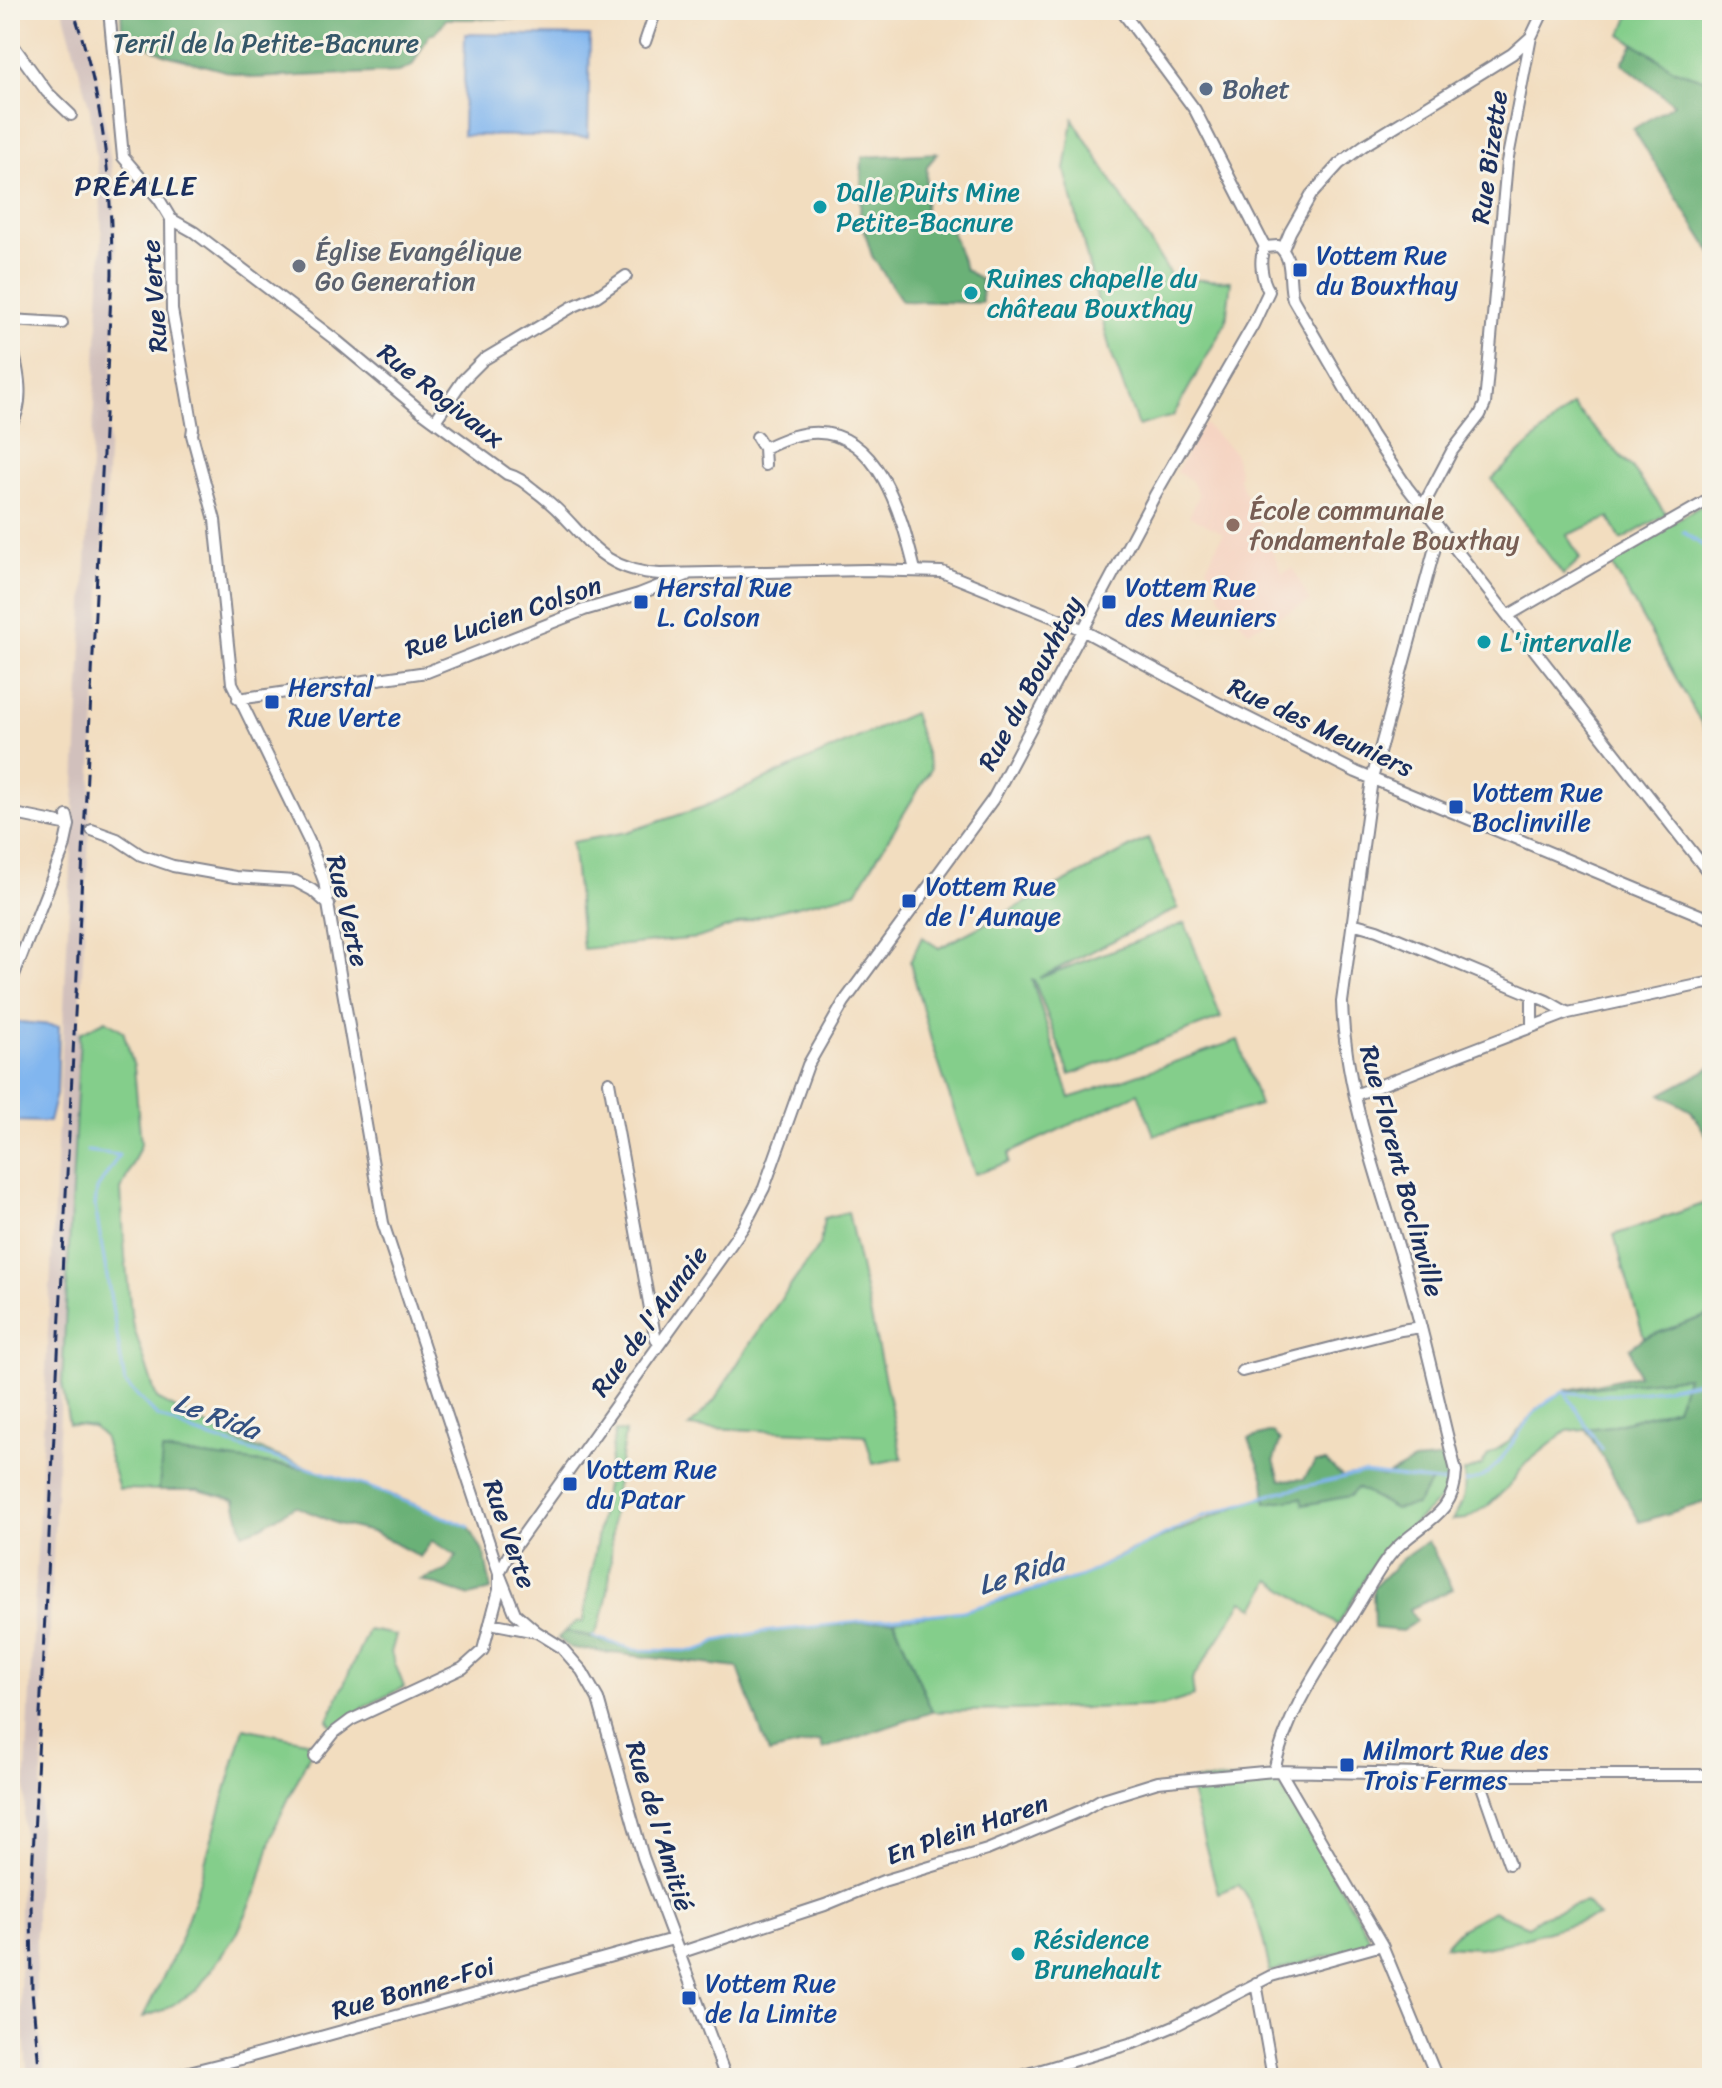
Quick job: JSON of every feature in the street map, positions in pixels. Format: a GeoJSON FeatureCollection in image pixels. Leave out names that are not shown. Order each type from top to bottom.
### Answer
{"type":"FeatureCollection","features":[{"type":"Feature","properties":{"kind":"street"},"geometry":{"type":"LineString","coordinates":[[109,10],[123,157],[159,199],[171,219]]}},
{"type":"Feature","properties":{"kind":"street"},"geometry":{"type":"LineString","coordinates":[[645,42],[656,10]]}},
{"type":"Feature","properties":{"kind":"street"},"geometry":{"type":"LineString","coordinates":[[1121,10],[1195,110],[1265,247],[1261,261],[1265,286],[1280,295],[1289,290],[1291,283],[1287,255],[1283,249],[1271,245],[1265,247]]}},
{"type":"Feature","properties":{"kind":"street"},"geometry":{"type":"LineString","coordinates":[[1283,249],[1311,195],[1339,164],[1512,54],[1531,37],[1544,10]]}},
{"type":"Feature","properties":{"kind":"street","name":"Rue Bizette"},"geometry":{"type":"LineString","coordinates":[[1423,506],[1452,451],[1485,404],[1507,162],[1531,37]]}},
{"type":"Feature","properties":{"kind":"street"},"geometry":{"type":"LineString","coordinates":[[10,41],[47,92],[71,115]]}},
{"type":"Feature","properties":{"kind":"street","name":"Rue Rogivaux"},"geometry":{"type":"LineString","coordinates":[[171,219],[337,341],[435,421],[507,474],[552,502],[602,556],[615,564],[642,573],[915,570]]}},
{"type":"Feature","properties":{"kind":"street","name":"Rue Verte"},"geometry":{"type":"LineString","coordinates":[[171,219],[175,337],[192,435],[215,520],[232,683],[309,841],[324,881],[383,1223],[515,1613]]}},
{"type":"Feature","properties":{"kind":"street"},"geometry":{"type":"LineString","coordinates":[[172,241],[181,230],[187,228]]}},
{"type":"Feature","properties":{"kind":"street"},"geometry":{"type":"LineString","coordinates":[[435,421],[463,380],[483,360],[572,307],[589,301],[626,276]]}},
{"type":"Feature","properties":{"kind":"street"},"geometry":{"type":"LineString","coordinates":[[1289,290],[1372,435],[1423,506],[1712,877]]}},
{"type":"Feature","properties":{"kind":"street","name":"Rue du Bouxhtay"},"geometry":{"type":"LineString","coordinates":[[802,1077],[844,1002],[993,799],[1269,291]]}},
{"type":"Feature","properties":{"kind":"street"},"geometry":{"type":"LineString","coordinates":[[10,320],[62,323]]}},
{"type":"Feature","properties":{"kind":"street"},"geometry":{"type":"LineString","coordinates":[[10,337],[19,397],[17,412],[10,425]]}},
{"type":"Feature","properties":{"kind":"street"},"geometry":{"type":"LineString","coordinates":[[764,448],[795,435],[815,433],[844,438],[863,451],[881,474],[900,519],[915,570]]}},
{"type":"Feature","properties":{"kind":"street"},"geometry":{"type":"LineString","coordinates":[[757,437],[764,448],[765,465]]}},
{"type":"Feature","properties":{"kind":"street"},"geometry":{"type":"LineString","coordinates":[[1509,615],[1712,498]]}},
{"type":"Feature","properties":{"kind":"street","name":"Rue Florent Boclinville"},"geometry":{"type":"LineString","coordinates":[[1277,1771],[1284,1731],[1314,1676],[1391,1554],[1436,1517],[1452,1498],[1456,1485],[1456,1471],[1421,1327],[1355,1095],[1343,1039],[1342,1002],[1372,779],[1440,529]]}},
{"type":"Feature","properties":{"kind":"street","name":"Rue des Meuniers"},"geometry":{"type":"LineString","coordinates":[[915,570],[942,572],[1083,630],[1214,701],[1372,779],[1712,920]]}},
{"type":"Feature","properties":{"kind":"street"},"geometry":{"type":"LineString","coordinates":[[640,594],[644,580],[642,573]]}},
{"type":"Feature","properties":{"kind":"street"},"geometry":{"type":"LineString","coordinates":[[640,594],[693,573]]}},
{"type":"Feature","properties":{"kind":"street","name":"Rue Lucien Colson"},"geometry":{"type":"LineString","coordinates":[[238,699],[427,672],[584,610],[640,594]]}},
{"type":"Feature","properties":{"kind":"street"},"geometry":{"type":"LineString","coordinates":[[10,813],[68,821],[43,903],[10,985]]}},
{"type":"Feature","properties":{"kind":"street"},"geometry":{"type":"LineString","coordinates":[[92,830],[117,839],[141,855],[173,866],[220,875],[295,881],[312,890],[329,905]]}},
{"type":"Feature","properties":{"kind":"street"},"geometry":{"type":"LineString","coordinates":[[1352,923],[1377,930],[1568,1013]]}},
{"type":"Feature","properties":{"kind":"street"},"geometry":{"type":"LineString","coordinates":[[1355,1095],[1568,1013],[1712,982]]}},
{"type":"Feature","properties":{"kind":"street"},"geometry":{"type":"LineString","coordinates":[[1532,996],[1532,1025]]}},
{"type":"Feature","properties":{"kind":"street","name":"Rue de l'Aunaie"},"geometry":{"type":"LineString","coordinates":[[499,1573],[508,1556],[744,1226],[764,1188],[802,1077]]}},
{"type":"Feature","properties":{"kind":"street"},"geometry":{"type":"LineString","coordinates":[[609,1082],[659,1345]]}},
{"type":"Feature","properties":{"kind":"street"},"geometry":{"type":"LineString","coordinates":[[1242,1371],[1421,1327]]}},
{"type":"Feature","properties":{"kind":"street"},"geometry":{"type":"LineString","coordinates":[[315,1757],[335,1732],[351,1720],[463,1668],[483,1650],[499,1590],[499,1573]]}},
{"type":"Feature","properties":{"kind":"street","name":"Rue de l'Amitié"},"geometry":{"type":"LineString","coordinates":[[515,1613],[561,1647],[582,1671],[598,1699],[643,1857],[726,2078]]}},
{"type":"Feature","properties":{"kind":"street"},"geometry":{"type":"LineString","coordinates":[[490,1623],[537,1632]]}},
{"type":"Feature","properties":{"kind":"street"},"geometry":{"type":"LineString","coordinates":[[1277,1771],[1382,1945],[1437,2078]]}},
{"type":"Feature","properties":{"kind":"street","name":"En Plein Haren"},"geometry":{"type":"LineString","coordinates":[[679,1953],[811,1909],[883,1881],[987,1850],[1100,1800],[1158,1782],[1277,1771],[1712,1775]]}},
{"type":"Feature","properties":{"kind":"street"},"geometry":{"type":"LineString","coordinates":[[1478,1775],[1509,1864]]}},
{"type":"Feature","properties":{"kind":"street","name":"Rue Bonne-Foi"},"geometry":{"type":"LineString","coordinates":[[165,2078],[673,1939]]}},
{"type":"Feature","properties":{"kind":"street"},"geometry":{"type":"LineString","coordinates":[[1015,2078],[1134,2043],[1271,1976],[1382,1945]]}},
{"type":"Feature","properties":{"kind":"street"},"geometry":{"type":"LineString","coordinates":[[1256,1983],[1273,2078]]}},
{"type":"Feature","properties":{"kind":"street"},"geometry":{"type":"LineString","coordinates":[[10,2070],[16,2078]]}},
{"type":"Feature","properties":{"kind":"shaded area"},"geometry":{"type":"Polygon","coordinates":[[[63,10],[80,10],[99,81],[114,185],[117,274],[36,1895],[36,1992],[45,2078],[28,2078],[20,1993],[20,1895],[102,240],[100,186],[90,110],[63,10]]]}},
{"type":"Feature","properties":{"kind":"shaded area","name":"École communale fondamentale Bouxthay"},"geometry":{"type":"Polygon","coordinates":[[[1204,423],[1234,452],[1238,477],[1282,573],[1293,568],[1310,602],[1248,631],[1221,598],[1207,566],[1223,533],[1189,516],[1199,495],[1191,480],[1176,472],[1204,423]]]}},
{"type":"Feature","properties":{"kind":"green space","name":"Terril de la Petite-Bacnure"},"geometry":{"type":"Polygon","coordinates":[[[121,10],[617,10],[619,13],[592,19],[446,19],[436,33],[429,35],[412,66],[399,72],[251,78],[166,55],[122,34],[121,10]]]}},
{"type":"Feature","properties":{"kind":"green space"},"geometry":{"type":"Polygon","coordinates":[[[1632,10],[1712,10],[1712,82],[1675,70],[1621,35],[1632,10]]]}},
{"type":"Feature","properties":{"kind":"green space"},"geometry":{"type":"Polygon","coordinates":[[[1634,43],[1675,70],[1712,82],[1712,253],[1633,129],[1674,104],[1622,63],[1634,43]]]}},
{"type":"Feature","properties":{"kind":"green space"},"geometry":{"type":"Polygon","coordinates":[[[1073,119],[1173,279],[1231,281],[1226,322],[1173,416],[1138,426],[1110,350],[1065,170],[1073,119]]]}},
{"type":"Feature","properties":{"kind":"green space"},"geometry":{"type":"Polygon","coordinates":[[[938,153],[927,166],[924,227],[949,224],[965,269],[981,280],[982,303],[902,301],[872,256],[860,216],[862,157],[938,153]]]}},
{"type":"Feature","properties":{"kind":"green space"},"geometry":{"type":"Polygon","coordinates":[[[1572,405],[1632,468],[1666,514],[1621,540],[1609,518],[1567,535],[1580,559],[1563,575],[1492,479],[1572,405]]]}},
{"type":"Feature","properties":{"kind":"green space"},"geometry":{"type":"Polygon","coordinates":[[[1712,499],[1712,742],[1610,561],[1712,499]]]}},
{"type":"Feature","properties":{"kind":"green space"},"geometry":{"type":"Polygon","coordinates":[[[913,713],[931,769],[856,892],[773,912],[698,938],[583,949],[572,842],[627,832],[703,807],[913,713]]]}},
{"type":"Feature","properties":{"kind":"green space"},"geometry":{"type":"Polygon","coordinates":[[[1148,838],[1178,908],[1039,978],[1185,923],[1221,1018],[1070,1075],[1032,980],[1070,1098],[1238,1040],[1260,1105],[1154,1135],[1138,1093],[1009,1153],[1009,1162],[975,1174],[931,1040],[910,962],[922,937],[939,948],[1148,838]]]}},
{"type":"Feature","properties":{"kind":"green space"},"geometry":{"type":"Polygon","coordinates":[[[106,1020],[123,1031],[134,1067],[141,1144],[121,1190],[125,1256],[132,1322],[157,1399],[234,1440],[312,1469],[163,1451],[159,1490],[119,1489],[103,1436],[93,1427],[69,1424],[62,1384],[80,1033],[106,1020]]]}},
{"type":"Feature","properties":{"kind":"green space"},"geometry":{"type":"Polygon","coordinates":[[[1712,1067],[1712,1144],[1691,1111],[1661,1094],[1712,1067]]]}},
{"type":"Feature","properties":{"kind":"green space"},"geometry":{"type":"Polygon","coordinates":[[[1712,1201],[1712,1314],[1644,1338],[1614,1235],[1712,1201]]]}},
{"type":"Feature","properties":{"kind":"green space"},"geometry":{"type":"Polygon","coordinates":[[[848,1212],[902,1458],[873,1464],[865,1435],[689,1427],[714,1401],[820,1244],[824,1218],[848,1212]]]}},
{"type":"Feature","properties":{"kind":"green space"},"geometry":{"type":"Polygon","coordinates":[[[1712,1314],[1712,1500],[1640,1522],[1586,1429],[1611,1426],[1676,1408],[1687,1377],[1563,1391],[1638,1375],[1630,1348],[1644,1338],[1712,1314]]]}},
{"type":"Feature","properties":{"kind":"green space"},"geometry":{"type":"Polygon","coordinates":[[[1688,1376],[1676,1408],[1611,1426],[1567,1431],[1524,1465],[1510,1485],[1490,1504],[1466,1519],[1452,1520],[1463,1498],[1464,1472],[1482,1465],[1488,1455],[1510,1441],[1537,1409],[1563,1391],[1688,1376]]]}},
{"type":"Feature","properties":{"kind":"green space"},"geometry":{"type":"Polygon","coordinates":[[[615,1431],[625,1432],[614,1501],[608,1588],[605,1606],[593,1637],[565,1631],[578,1621],[583,1622],[615,1431]]]}},
{"type":"Feature","properties":{"kind":"green space"},"geometry":{"type":"Polygon","coordinates":[[[1272,1432],[1280,1441],[1274,1460],[1280,1480],[1304,1479],[1315,1462],[1326,1462],[1343,1477],[1364,1473],[1385,1477],[1414,1461],[1445,1458],[1447,1483],[1431,1482],[1416,1505],[1395,1509],[1357,1488],[1350,1496],[1303,1505],[1301,1498],[1266,1503],[1264,1479],[1249,1439],[1272,1432]]]}},
{"type":"Feature","properties":{"kind":"green space"},"geometry":{"type":"Polygon","coordinates":[[[162,1451],[312,1469],[394,1496],[469,1527],[485,1555],[491,1590],[470,1596],[421,1580],[446,1571],[457,1556],[432,1541],[420,1557],[376,1533],[338,1524],[295,1506],[262,1526],[243,1533],[235,1500],[198,1490],[159,1490],[162,1451]]]}},
{"type":"Feature","properties":{"kind":"green space"},"geometry":{"type":"Polygon","coordinates":[[[1364,1473],[1447,1483],[1445,1495],[1379,1554],[1338,1625],[1271,1580],[1255,1608],[1243,1601],[1192,1680],[1194,1696],[1162,1706],[932,1712],[894,1620],[963,1611],[1082,1576],[1126,1553],[1250,1501],[1364,1473]]]}},
{"type":"Feature","properties":{"kind":"green space"},"geometry":{"type":"Polygon","coordinates":[[[1428,1541],[1453,1589],[1410,1609],[1416,1621],[1402,1631],[1374,1628],[1373,1588],[1402,1559],[1428,1541]]]}},
{"type":"Feature","properties":{"kind":"green space"},"geometry":{"type":"Polygon","coordinates":[[[894,1620],[932,1712],[823,1749],[820,1741],[769,1753],[738,1668],[570,1648],[558,1638],[565,1631],[636,1650],[694,1651],[716,1641],[762,1632],[894,1620]]]}},
{"type":"Feature","properties":{"kind":"green space"},"geometry":{"type":"Polygon","coordinates":[[[368,1630],[396,1635],[391,1653],[404,1687],[368,1705],[334,1728],[328,1720],[368,1630]]]}},
{"type":"Feature","properties":{"kind":"green space"},"geometry":{"type":"Polygon","coordinates":[[[244,1728],[315,1743],[275,1827],[258,1888],[238,1932],[197,1990],[164,2010],[143,2017],[176,1951],[194,1900],[244,1728]]]}},
{"type":"Feature","properties":{"kind":"green space"},"geometry":{"type":"Polygon","coordinates":[[[1266,1778],[1276,1781],[1286,1795],[1369,1936],[1368,1942],[1361,1947],[1270,1972],[1260,1927],[1239,1885],[1218,1893],[1188,1781],[1266,1778]]]}},
{"type":"Feature","properties":{"kind":"green space"},"geometry":{"type":"Polygon","coordinates":[[[1585,1902],[1599,1916],[1507,1943],[1479,1948],[1444,1946],[1461,1928],[1493,1911],[1528,1926],[1545,1915],[1585,1902]]]}},
{"type":"Feature","properties":{"kind":"water"},"geometry":{"type":"Polygon","coordinates":[[[465,34],[590,36],[588,137],[463,135],[465,34]]]}},
{"type":"Feature","properties":{"kind":"water"},"geometry":{"type":"Polygon","coordinates":[[[10,1021],[59,1026],[57,1090],[49,1122],[10,1121],[10,1021]]]}},
{"type":"Feature","properties":{"kind":"waterway"},"geometry":{"type":"LineString","coordinates":[[1683,532],[1712,552]]}},
{"type":"Feature","properties":{"kind":"waterway","name":"Le Rida"},"geometry":{"type":"LineString","coordinates":[[87,1151],[119,1155],[97,1189],[95,1206],[125,1383],[157,1416],[195,1433],[366,1486],[469,1527]]}},
{"type":"Feature","properties":{"kind":"waterway","name":"Le Rida"},"geometry":{"type":"LineString","coordinates":[[1465,1482],[1488,1473],[1538,1409],[1563,1391],[1618,1394],[1712,1378]]}},
{"type":"Feature","properties":{"kind":"waterway"},"geometry":{"type":"LineString","coordinates":[[1565,1392],[1602,1450]]}},
{"type":"Feature","properties":{"kind":"waterway","name":"Le Rida"},"geometry":{"type":"LineString","coordinates":[[593,1637],[636,1650],[694,1651],[716,1641],[762,1632],[963,1611],[1082,1576],[1201,1517],[1279,1492],[1364,1473],[1447,1483]]}},
{"type":"Feature","properties":{"kind":"railway"},"geometry":{"type":"LineString","coordinates":[[40,2078],[32,1992],[31,1895],[112,274],[104,140],[92,75],[73,10]]}},
{"type":"Feature","properties":{"kind":"place","name":"Bohet"},"geometry":{"type":"Point","coordinates":[1206,89]}},
{"type":"Feature","properties":{"kind":"place","name":"Dalle Puits Mine Petite-Bacnure"},"geometry":{"type":"Point","coordinates":[820,207]}},
{"type":"Feature","properties":{"kind":"place","name":"Église Evangélique Go Generation"},"geometry":{"type":"Point","coordinates":[299,266]}},
{"type":"Feature","properties":{"kind":"place","name":"Vottem Rue du Bouxthay"},"geometry":{"type":"Point","coordinates":[1300,270]}},
{"type":"Feature","properties":{"kind":"place","name":"Ruines chapelle du château Bouxthay"},"geometry":{"type":"Point","coordinates":[971,293]}},
{"type":"Feature","properties":{"kind":"place","name":"École communale fondamentale Bouxthay"},"geometry":{"type":"Point","coordinates":[1233,525]}},
{"type":"Feature","properties":{"kind":"place","name":"Herstal Rue L. Colson"},"geometry":{"type":"Point","coordinates":[641,602]}},
{"type":"Feature","properties":{"kind":"place","name":"Vottem Rue des Meuniers"},"geometry":{"type":"Point","coordinates":[1109,602]}},
{"type":"Feature","properties":{"kind":"place","name":"L'intervalle"},"geometry":{"type":"Point","coordinates":[1484,642]}},
{"type":"Feature","properties":{"kind":"place","name":"Herstal Rue Verte"},"geometry":{"type":"Point","coordinates":[272,702]}},
{"type":"Feature","properties":{"kind":"place","name":"Vottem Rue Boclinville"},"geometry":{"type":"Point","coordinates":[1456,807]}},
{"type":"Feature","properties":{"kind":"place","name":"Vottem Rue de l'Aunaye"},"geometry":{"type":"Point","coordinates":[909,901]}},
{"type":"Feature","properties":{"kind":"place","name":"Vottem Rue du Patar"},"geometry":{"type":"Point","coordinates":[570,1484]}},
{"type":"Feature","properties":{"kind":"place","name":"Milmort Rue des Trois Fermes"},"geometry":{"type":"Point","coordinates":[1347,1765]}},
{"type":"Feature","properties":{"kind":"place","name":"Résidence Brunehault"},"geometry":{"type":"Point","coordinates":[1018,1954]}},
{"type":"Feature","properties":{"kind":"place","name":"Vottem Rue de la Limite"},"geometry":{"type":"Point","coordinates":[689,1998]}},
{"type":"Feature","properties":{"kind":"district","name":"PRÉALLE"},"geometry":{"type":"Point","coordinates":[136,185]}}]}
